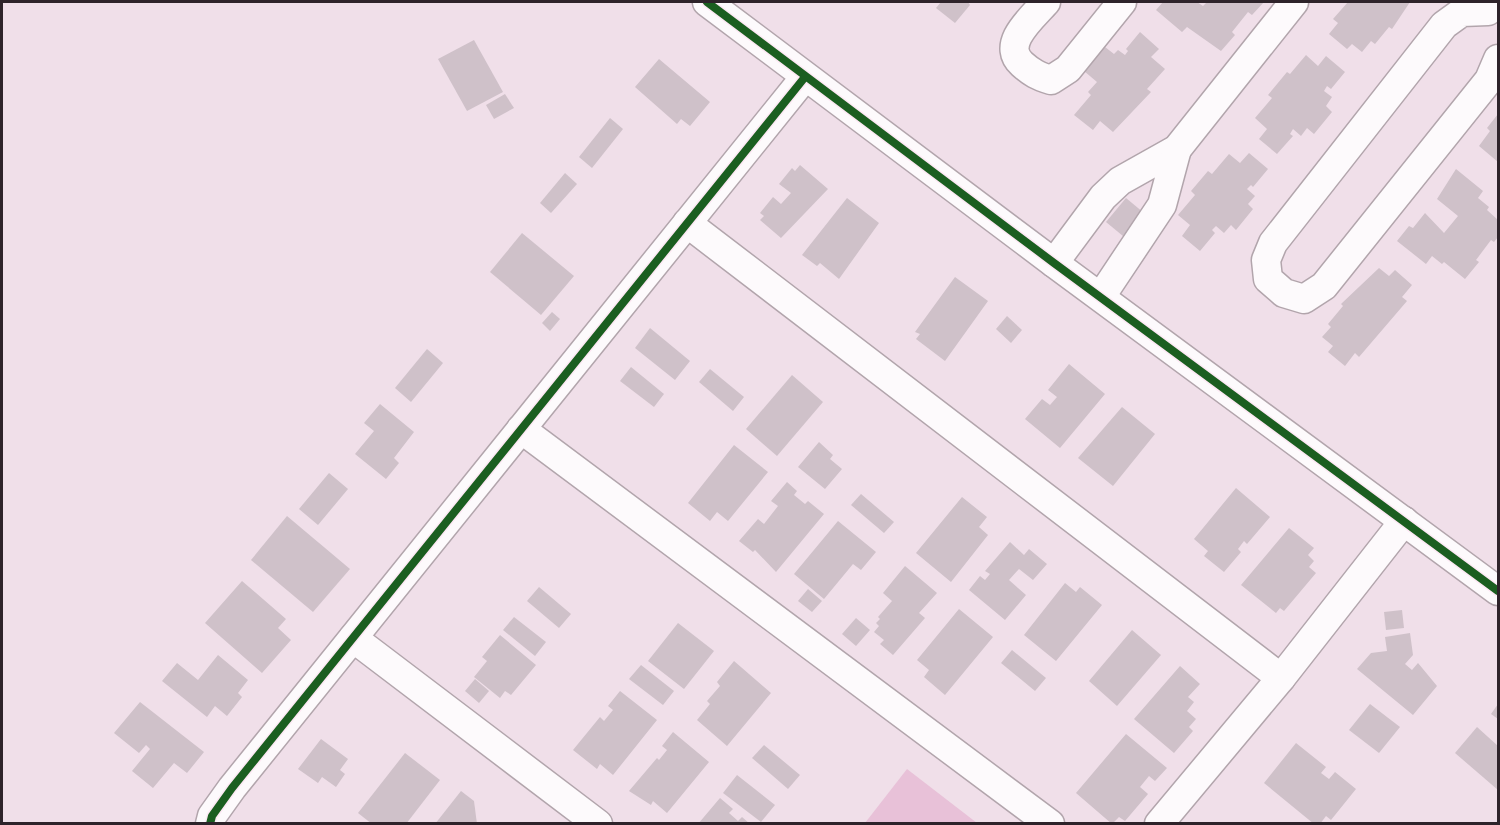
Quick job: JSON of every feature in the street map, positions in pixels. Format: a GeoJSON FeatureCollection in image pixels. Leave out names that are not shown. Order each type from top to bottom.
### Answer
{"type":"FeatureCollection","features":[{"type":"Feature","properties":{"kind":"street"},"geometry":{"type":"LineString","coordinates":[[707,2],[1054,263],[1102,295],[1498,591]]}},
{"type":"Feature","properties":{"kind":"street"},"geometry":{"type":"LineString","coordinates":[[1046,2],[1019,34],[1013,47],[1016,58],[1036,76],[1051,80],[1068,69],[1122,2]]}},
{"type":"Feature","properties":{"kind":"street"},"geometry":{"type":"LineString","coordinates":[[1054,263],[1103,197],[1120,181],[1177,149],[1294,2]]}},
{"type":"Feature","properties":{"kind":"street"},"geometry":{"type":"LineString","coordinates":[[1494,14],[1462,12],[1444,25],[1274,243],[1266,260],[1268,279],[1284,293],[1304,299],[1324,286],[1490,80],[1498,59]]}},
{"type":"Feature","properties":{"kind":"street"},"geometry":{"type":"LineString","coordinates":[[210,824],[212,816],[232,788],[805,77]]}},
{"type":"Feature","properties":{"kind":"street"},"geometry":{"type":"LineString","coordinates":[[1102,295],[1162,205],[1177,149]]}},
{"type":"Feature","properties":{"kind":"street"},"geometry":{"type":"LineString","coordinates":[[687,223],[1281,678]]}},
{"type":"Feature","properties":{"kind":"street"},"geometry":{"type":"LineString","coordinates":[[521,429],[1050,824]]}},
{"type":"Feature","properties":{"kind":"street"},"geometry":{"type":"LineString","coordinates":[[1159,824],[1281,678],[1404,521]]}},
{"type":"Feature","properties":{"kind":"street"},"geometry":{"type":"LineString","coordinates":[[352,638],[598,824]]}},
{"type":"Feature","properties":{"kind":"shaded area"},"geometry":{"type":"Polygon","coordinates":[[[907,769],[977,823],[865,823],[907,769]]]}},
{"type":"Feature","properties":{"kind":"building"},"geometry":{"type":"Polygon","coordinates":[[[941,2],[968,2],[970,5],[955,23],[936,8],[941,2]]]}},
{"type":"Feature","properties":{"kind":"building"},"geometry":{"type":"Polygon","coordinates":[[[1163,2],[1197,2],[1203,6],[1207,2],[1264,2],[1252,15],[1248,12],[1232,32],[1235,35],[1221,51],[1187,27],[1182,32],[1156,10],[1163,2]]]}},
{"type":"Feature","properties":{"kind":"building"},"geometry":{"type":"Polygon","coordinates":[[[1348,2],[1410,2],[1392,29],[1389,27],[1375,44],[1371,41],[1362,52],[1352,44],[1347,49],[1329,34],[1338,23],[1333,19],[1348,2]]]}},
{"type":"Feature","properties":{"kind":"building"},"geometry":{"type":"Polygon","coordinates":[[[1140,32],[1159,49],[1151,57],[1165,69],[1147,89],[1151,92],[1113,132],[1100,121],[1093,130],[1074,115],[1091,95],[1088,92],[1097,82],[1084,71],[1105,47],[1114,54],[1118,50],[1125,55],[1128,51],[1126,49],[1140,32]]]}},
{"type":"Feature","properties":{"kind":"building"},"geometry":{"type":"Polygon","coordinates":[[[474,40],[503,92],[467,111],[438,59],[474,40]]]}},
{"type":"Feature","properties":{"kind":"building"},"geometry":{"type":"Polygon","coordinates":[[[1306,55],[1318,66],[1326,56],[1345,72],[1331,89],[1327,86],[1324,91],[1332,97],[1326,106],[1332,112],[1314,134],[1307,128],[1301,136],[1293,129],[1290,134],[1293,136],[1277,154],[1259,139],[1267,129],[1255,118],[1272,98],[1268,95],[1287,72],[1290,74],[1306,55]]]}},
{"type":"Feature","properties":{"kind":"building"},"geometry":{"type":"Polygon","coordinates":[[[659,59],[710,102],[690,126],[681,119],[677,124],[635,87],[659,59]]]}},
{"type":"Feature","properties":{"kind":"building"},"geometry":{"type":"Polygon","coordinates":[[[505,94],[514,108],[494,119],[486,105],[505,94]]]}},
{"type":"Feature","properties":{"kind":"building"},"geometry":{"type":"Polygon","coordinates":[[[1498,114],[1498,162],[1479,146],[1490,131],[1487,128],[1498,114]]]}},
{"type":"Feature","properties":{"kind":"building"},"geometry":{"type":"Polygon","coordinates":[[[610,118],[623,129],[592,168],[579,157],[610,118]]]}},
{"type":"Feature","properties":{"kind":"building"},"geometry":{"type":"Polygon","coordinates":[[[1249,153],[1268,169],[1253,187],[1251,185],[1247,189],[1255,196],[1248,204],[1253,209],[1236,230],[1231,225],[1224,233],[1216,226],[1212,230],[1215,233],[1200,251],[1182,236],[1190,225],[1178,215],[1195,195],[1191,191],[1208,171],[1212,174],[1229,154],[1240,163],[1249,153]]]}},
{"type":"Feature","properties":{"kind":"building"},"geometry":{"type":"Polygon","coordinates":[[[800,165],[828,189],[781,238],[760,220],[764,216],[760,213],[773,197],[781,204],[791,193],[779,184],[792,168],[795,171],[800,165]]]}},
{"type":"Feature","properties":{"kind":"building"},"geometry":{"type":"Polygon","coordinates":[[[1456,169],[1483,191],[1478,198],[1489,207],[1487,210],[1498,220],[1498,237],[1494,242],[1491,240],[1476,260],[1479,262],[1465,279],[1444,262],[1442,264],[1432,256],[1426,264],[1397,241],[1409,226],[1413,228],[1425,213],[1444,233],[1458,216],[1437,199],[1456,169]]]}},
{"type":"Feature","properties":{"kind":"building"},"geometry":{"type":"Polygon","coordinates":[[[565,173],[577,184],[551,213],[540,203],[565,173]]]}},
{"type":"Feature","properties":{"kind":"building"},"geometry":{"type":"Polygon","coordinates":[[[847,198],[879,223],[839,279],[820,263],[817,266],[802,255],[847,198]]]}},
{"type":"Feature","properties":{"kind":"building"},"geometry":{"type":"Polygon","coordinates":[[[1126,198],[1150,218],[1129,241],[1106,222],[1126,198]]]}},
{"type":"Feature","properties":{"kind":"building"},"geometry":{"type":"Polygon","coordinates":[[[522,233],[574,276],[541,315],[490,272],[522,233]]]}},
{"type":"Feature","properties":{"kind":"building"},"geometry":{"type":"Polygon","coordinates":[[[1379,268],[1389,276],[1395,270],[1412,285],[1402,297],[1407,301],[1359,357],[1355,353],[1345,366],[1328,352],[1333,346],[1322,337],[1331,327],[1328,324],[1343,306],[1341,304],[1379,268]]]}},
{"type":"Feature","properties":{"kind":"building"},"geometry":{"type":"Polygon","coordinates":[[[955,277],[988,301],[945,361],[916,339],[920,334],[915,332],[955,277]]]}},
{"type":"Feature","properties":{"kind":"building"},"geometry":{"type":"Polygon","coordinates":[[[552,312],[560,319],[550,331],[542,323],[552,312]]]}},
{"type":"Feature","properties":{"kind":"building"},"geometry":{"type":"Polygon","coordinates":[[[1007,316],[1022,330],[1011,343],[996,329],[1007,316]]]}},
{"type":"Feature","properties":{"kind":"building"},"geometry":{"type":"Polygon","coordinates":[[[650,328],[690,361],[675,380],[635,348],[650,328]]]}},
{"type":"Feature","properties":{"kind":"building"},"geometry":{"type":"Polygon","coordinates":[[[427,349],[443,363],[411,402],[395,388],[427,349]]]}},
{"type":"Feature","properties":{"kind":"building"},"geometry":{"type":"Polygon","coordinates":[[[1069,364],[1105,394],[1060,448],[1025,419],[1042,399],[1050,405],[1057,397],[1048,390],[1069,364]]]}},
{"type":"Feature","properties":{"kind":"building"},"geometry":{"type":"Polygon","coordinates":[[[631,367],[664,394],[654,407],[620,381],[631,367]]]}},
{"type":"Feature","properties":{"kind":"building"},"geometry":{"type":"Polygon","coordinates":[[[710,369],[744,397],[733,411],[699,382],[710,369]]]}},
{"type":"Feature","properties":{"kind":"building"},"geometry":{"type":"Polygon","coordinates":[[[792,375],[823,402],[777,456],[746,429],[792,375]]]}},
{"type":"Feature","properties":{"kind":"building"},"geometry":{"type":"Polygon","coordinates":[[[380,404],[414,432],[394,458],[399,463],[386,479],[355,454],[374,431],[364,423],[380,404]]]}},
{"type":"Feature","properties":{"kind":"building"},"geometry":{"type":"Polygon","coordinates":[[[1122,407],[1155,434],[1113,486],[1078,458],[1122,407]]]}},
{"type":"Feature","properties":{"kind":"building"},"geometry":{"type":"Polygon","coordinates":[[[819,442],[833,455],[830,459],[842,469],[825,489],[798,467],[819,442]]]}},
{"type":"Feature","properties":{"kind":"building"},"geometry":{"type":"Polygon","coordinates":[[[734,445],[768,472],[728,521],[717,512],[710,521],[688,503],[734,445]]]}},
{"type":"Feature","properties":{"kind":"building"},"geometry":{"type":"Polygon","coordinates":[[[329,473],[348,489],[318,525],[299,509],[329,473]]]}},
{"type":"Feature","properties":{"kind":"building"},"geometry":{"type":"Polygon","coordinates":[[[787,482],[797,491],[794,495],[805,504],[808,501],[824,514],[776,572],[755,550],[753,552],[739,541],[758,519],[764,524],[778,506],[771,501],[787,482]]]}},
{"type":"Feature","properties":{"kind":"building"},"geometry":{"type":"Polygon","coordinates":[[[1236,488],[1270,517],[1247,544],[1244,541],[1238,549],[1241,552],[1224,572],[1204,556],[1208,551],[1194,539],[1236,488]]]}},
{"type":"Feature","properties":{"kind":"building"},"geometry":{"type":"Polygon","coordinates":[[[861,494],[894,522],[884,533],[851,505],[861,494]]]}},
{"type":"Feature","properties":{"kind":"building"},"geometry":{"type":"Polygon","coordinates":[[[962,497],[987,517],[979,527],[988,535],[951,582],[916,553],[962,497]]]}},
{"type":"Feature","properties":{"kind":"building"},"geometry":{"type":"Polygon","coordinates":[[[287,516],[350,569],[313,612],[251,560],[287,516]]]}},
{"type":"Feature","properties":{"kind":"building"},"geometry":{"type":"Polygon","coordinates":[[[838,521],[876,552],[861,570],[853,564],[824,599],[794,574],[838,521]]]}},
{"type":"Feature","properties":{"kind":"building"},"geometry":{"type":"Polygon","coordinates":[[[1289,528],[1314,548],[1308,555],[1314,561],[1309,567],[1316,573],[1284,611],[1280,608],[1276,613],[1241,585],[1289,528]]]}},
{"type":"Feature","properties":{"kind":"building"},"geometry":{"type":"Polygon","coordinates":[[[1010,542],[1024,555],[1029,549],[1047,564],[1033,580],[1019,569],[1009,580],[1026,595],[1005,620],[969,590],[980,576],[985,580],[990,574],[985,571],[1010,542]]]}},
{"type":"Feature","properties":{"kind":"building"},"geometry":{"type":"Polygon","coordinates":[[[905,566],[937,593],[919,613],[925,618],[893,655],[880,644],[884,640],[874,632],[879,626],[876,623],[880,619],[878,617],[892,601],[883,593],[905,566]]]}},
{"type":"Feature","properties":{"kind":"building"},"geometry":{"type":"Polygon","coordinates":[[[242,581],[286,619],[278,628],[291,640],[262,673],[205,623],[242,581]]]}},
{"type":"Feature","properties":{"kind":"building"},"geometry":{"type":"Polygon","coordinates":[[[1065,583],[1076,592],[1080,587],[1102,605],[1056,661],[1024,635],[1065,583]]]}},
{"type":"Feature","properties":{"kind":"building"},"geometry":{"type":"Polygon","coordinates":[[[539,587],[571,614],[559,628],[527,601],[539,587]]]}},
{"type":"Feature","properties":{"kind":"building"},"geometry":{"type":"Polygon","coordinates":[[[808,589],[822,601],[812,612],[798,601],[808,589]]]}},
{"type":"Feature","properties":{"kind":"building"},"geometry":{"type":"Polygon","coordinates":[[[959,609],[993,637],[945,695],[924,677],[929,670],[917,660],[959,609]]]}},
{"type":"Feature","properties":{"kind":"building"},"geometry":{"type":"Polygon","coordinates":[[[1402,610],[1404,628],[1386,630],[1384,612],[1402,610]]]}},
{"type":"Feature","properties":{"kind":"building"},"geometry":{"type":"Polygon","coordinates":[[[514,617],[546,642],[535,656],[503,630],[514,617]]]}},
{"type":"Feature","properties":{"kind":"building"},"geometry":{"type":"Polygon","coordinates":[[[856,618],[870,630],[856,646],[842,634],[856,618]]]}},
{"type":"Feature","properties":{"kind":"building"},"geometry":{"type":"Polygon","coordinates":[[[678,623],[714,651],[684,689],[648,661],[678,623]]]}},
{"type":"Feature","properties":{"kind":"building"},"geometry":{"type":"Polygon","coordinates":[[[1132,630],[1161,655],[1117,706],[1089,681],[1132,630]]]}},
{"type":"Feature","properties":{"kind":"building"},"geometry":{"type":"Polygon","coordinates":[[[1410,633],[1413,655],[1405,664],[1412,670],[1418,663],[1437,686],[1413,715],[1357,669],[1371,653],[1387,651],[1385,637],[1410,633]]]}},
{"type":"Feature","properties":{"kind":"building"},"geometry":{"type":"Polygon","coordinates":[[[500,635],[536,665],[511,695],[505,691],[500,698],[474,677],[487,661],[482,657],[500,635]]]}},
{"type":"Feature","properties":{"kind":"building"},"geometry":{"type":"Polygon","coordinates":[[[1012,650],[1046,678],[1035,691],[1001,663],[1012,650]]]}},
{"type":"Feature","properties":{"kind":"building"},"geometry":{"type":"Polygon","coordinates":[[[218,655],[248,680],[238,693],[242,697],[227,716],[215,706],[207,717],[162,681],[177,663],[198,680],[218,655]]]}},
{"type":"Feature","properties":{"kind":"building"},"geometry":{"type":"Polygon","coordinates":[[[734,661],[771,693],[727,746],[697,720],[710,704],[707,701],[720,686],[717,682],[734,661]]]}},
{"type":"Feature","properties":{"kind":"building"},"geometry":{"type":"Polygon","coordinates":[[[641,665],[674,691],[663,705],[629,679],[641,665]]]}},
{"type":"Feature","properties":{"kind":"building"},"geometry":{"type":"Polygon","coordinates":[[[1180,666],[1200,684],[1188,697],[1194,702],[1187,711],[1196,719],[1189,727],[1193,731],[1174,753],[1134,719],[1180,666]]]}},
{"type":"Feature","properties":{"kind":"building"},"geometry":{"type":"Polygon","coordinates":[[[475,679],[489,691],[479,703],[465,691],[475,679]]]}},
{"type":"Feature","properties":{"kind":"building"},"geometry":{"type":"Polygon","coordinates":[[[620,691],[657,720],[613,775],[600,764],[597,769],[573,750],[600,717],[604,721],[613,710],[608,706],[620,691]]]}},
{"type":"Feature","properties":{"kind":"building"},"geometry":{"type":"Polygon","coordinates":[[[140,702],[204,752],[187,773],[174,763],[153,788],[132,771],[150,749],[146,745],[139,753],[114,733],[140,702]]]}},
{"type":"Feature","properties":{"kind":"building"},"geometry":{"type":"Polygon","coordinates":[[[1370,704],[1400,727],[1379,753],[1349,730],[1370,704]]]}},
{"type":"Feature","properties":{"kind":"building"},"geometry":{"type":"Polygon","coordinates":[[[1498,704],[1498,719],[1491,714],[1498,704]]]}},
{"type":"Feature","properties":{"kind":"building"},"geometry":{"type":"Polygon","coordinates":[[[1477,727],[1498,746],[1498,790],[1455,753],[1477,727]]]}},
{"type":"Feature","properties":{"kind":"building"},"geometry":{"type":"Polygon","coordinates":[[[673,732],[709,762],[667,813],[653,801],[651,805],[629,791],[657,758],[659,760],[667,750],[662,746],[673,732]]]}},
{"type":"Feature","properties":{"kind":"building"},"geometry":{"type":"Polygon","coordinates":[[[1126,734],[1167,768],[1155,781],[1149,776],[1140,787],[1148,794],[1125,821],[1119,817],[1112,824],[1076,793],[1126,734]]]}},
{"type":"Feature","properties":{"kind":"building"},"geometry":{"type":"Polygon","coordinates":[[[321,739],[348,759],[340,770],[345,774],[336,787],[322,777],[318,783],[298,769],[321,739]]]}},
{"type":"Feature","properties":{"kind":"building"},"geometry":{"type":"Polygon","coordinates":[[[1296,743],[1326,767],[1321,773],[1329,779],[1335,772],[1356,789],[1331,820],[1326,816],[1320,824],[1314,824],[1264,783],[1296,743]]]}},
{"type":"Feature","properties":{"kind":"building"},"geometry":{"type":"Polygon","coordinates":[[[764,745],[800,775],[788,789],[752,758],[764,745]]]}},
{"type":"Feature","properties":{"kind":"building"},"geometry":{"type":"Polygon","coordinates":[[[405,753],[440,780],[406,824],[372,824],[358,813],[405,753]]]}},
{"type":"Feature","properties":{"kind":"building"},"geometry":{"type":"Polygon","coordinates":[[[737,775],[775,805],[761,822],[723,793],[737,775]]]}},
{"type":"Feature","properties":{"kind":"building"},"geometry":{"type":"Polygon","coordinates":[[[461,791],[474,801],[477,824],[435,824],[461,791]]]}},
{"type":"Feature","properties":{"kind":"building"},"geometry":{"type":"Polygon","coordinates":[[[720,798],[733,809],[729,813],[738,821],[742,817],[750,824],[698,824],[720,798]]]}},
{"type":"Feature","properties":{"kind":"cycle path"},"geometry":{"type":"LineString","coordinates":[[707,2],[1054,263],[1498,591]]}},
{"type":"Feature","properties":{"kind":"cycle path"},"geometry":{"type":"LineString","coordinates":[[210,824],[212,816],[232,788],[805,77]]}}]}
